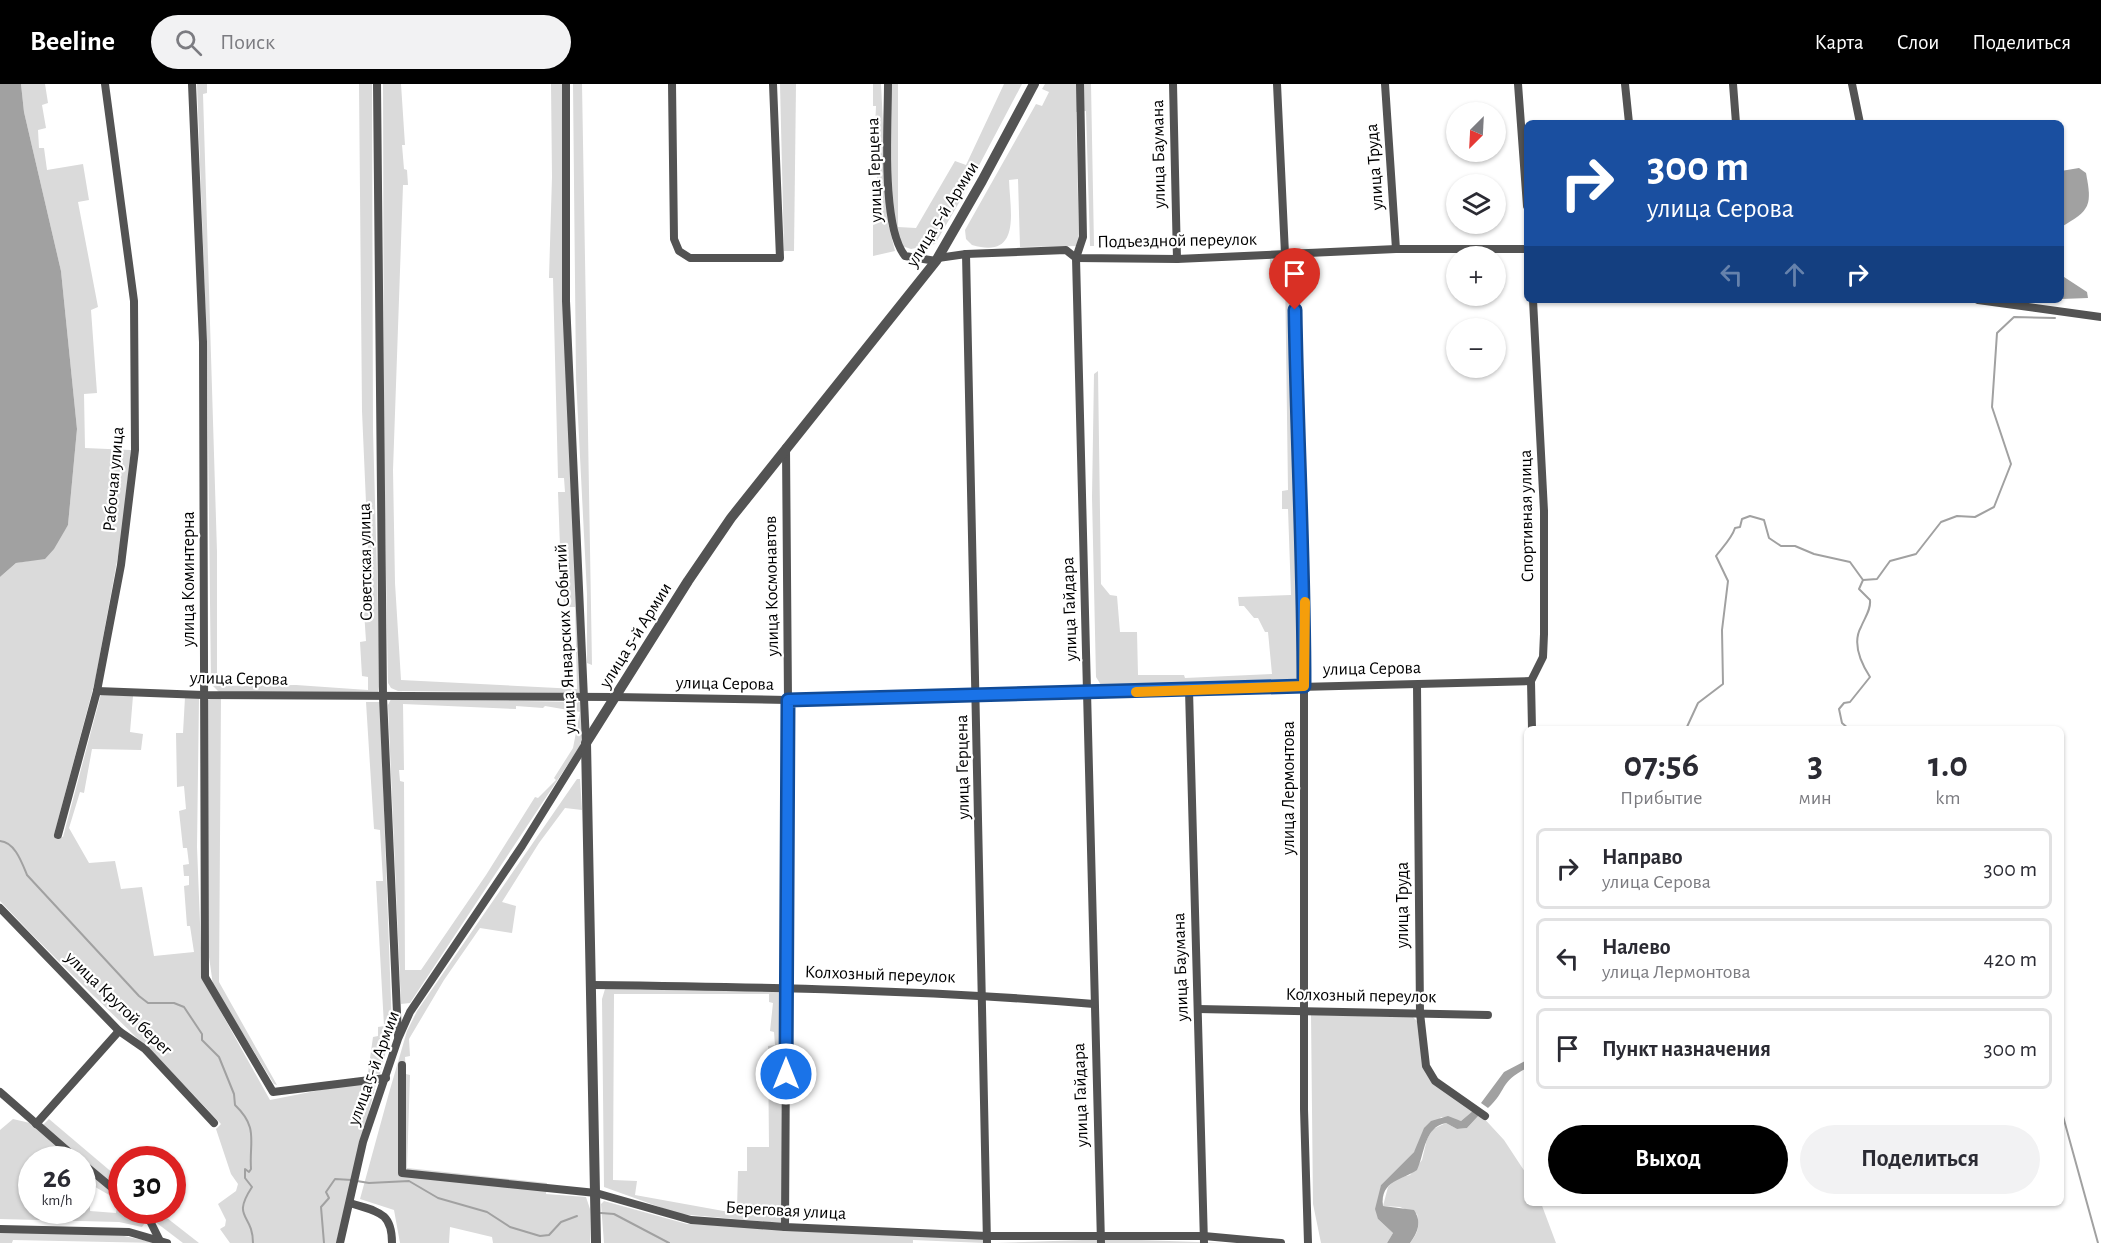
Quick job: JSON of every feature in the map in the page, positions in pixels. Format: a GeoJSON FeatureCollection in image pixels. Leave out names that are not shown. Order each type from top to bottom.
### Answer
{"type":"FeatureCollection","features":[{"type":"Feature","properties":{"kind":"street","name":"Рабочая улица"},"geometry":{"type":"LineString","coordinates":[[58,835],[97,691],[121,565],[135,450],[134,301],[105,84]]}},
{"type":"Feature","properties":{"kind":"street","name":"улица Коминтерна"},"geometry":{"type":"LineString","coordinates":[[192,84],[203,342],[205,977],[273,1092],[386,1078]]}},
{"type":"Feature","properties":{"kind":"street","name":"Советская улица"},"geometry":{"type":"LineString","coordinates":[[377,84],[383,697],[398,1040]]}},
{"type":"Feature","properties":{"kind":"street","name":"улица Январских Событий"},"geometry":{"type":"LineString","coordinates":[[566,84],[566,312],[585,698],[593,985],[592,1129],[596,1243]]}},
{"type":"Feature","properties":{"kind":"street"},"geometry":{"type":"LineString","coordinates":[[672,84],[674,239],[679,251],[690,258],[780,258],[773,84]]}},
{"type":"Feature","properties":{"kind":"street","name":"улица Герцена"},"geometry":{"type":"LineString","coordinates":[[888,84],[890,219],[898,248],[905,256],[937,259]]}},
{"type":"Feature","properties":{"kind":"street","name":"улица 5-й Армии"},"geometry":{"type":"LineString","coordinates":[[340,1243],[351,1203],[363,1142],[398,1040],[425,988],[522,846],[688,581],[731,518],[937,259],[988,171],[1034,84]]}},
{"type":"Feature","properties":{"kind":"street","name":"улица Гайдара"},"geometry":{"type":"LineString","coordinates":[[1080,84],[1083,237],[1076,258],[1100,1240]]}},
{"type":"Feature","properties":{"kind":"street","name":"улица Баумана"},"geometry":{"type":"LineString","coordinates":[[1173,84],[1177,259]]}},
{"type":"Feature","properties":{"kind":"street","name":"улица Лермонтова"},"geometry":{"type":"LineString","coordinates":[[1277,84],[1285,254],[1294,266],[1299,508],[1305,597],[1304,1010],[1308,1243]]}},
{"type":"Feature","properties":{"kind":"street","name":"улица Труда"},"geometry":{"type":"LineString","coordinates":[[1385,84],[1396,249]]}},
{"type":"Feature","properties":{"kind":"street"},"geometry":{"type":"LineString","coordinates":[[1518,84],[1524,165]]}},
{"type":"Feature","properties":{"kind":"street"},"geometry":{"type":"LineString","coordinates":[[1625,84],[1629,120]]}},
{"type":"Feature","properties":{"kind":"street"},"geometry":{"type":"LineString","coordinates":[[1734,84],[1736,120]]}},
{"type":"Feature","properties":{"kind":"street"},"geometry":{"type":"LineString","coordinates":[[1852,84],[1859,120]]}},
{"type":"Feature","properties":{"kind":"street","name":"Подъездной переулок"},"geometry":{"type":"LineString","coordinates":[[937,259],[966,254],[1066,250],[1076,258],[1177,259],[1396,249],[1524,249]]}},
{"type":"Feature","properties":{"kind":"street","name":"улица Герцена"},"geometry":{"type":"LineString","coordinates":[[966,254],[984,995],[987,1239]]}},
{"type":"Feature","properties":{"kind":"street","name":"Спортивная улица"},"geometry":{"type":"LineString","coordinates":[[1532,726],[1531,681],[1543,657],[1544,634],[1544,511],[1533,303]]}},
{"type":"Feature","properties":{"kind":"street"},"geometry":{"type":"LineString","coordinates":[[2000,303],[2101,317]]}},
{"type":"Feature","properties":{"kind":"street","name":"улица Космонавтов"},"geometry":{"type":"LineString","coordinates":[[785,1227],[788,700],[786,448]]}},
{"type":"Feature","properties":{"kind":"street","name":"улица Серова"},"geometry":{"type":"LineString","coordinates":[[97,691],[203,695],[788,700],[1531,681]]}},
{"type":"Feature","properties":{"kind":"street","name":"улица Труда"},"geometry":{"type":"LineString","coordinates":[[1417,684],[1420,1013],[1426,1066],[1435,1081],[1470,1103],[1485,1116]]}},
{"type":"Feature","properties":{"kind":"street","name":"улица Баумана"},"geometry":{"type":"LineString","coordinates":[[1189,690],[1204,1240]]}},
{"type":"Feature","properties":{"kind":"street","name":"улица Крутой берег"},"geometry":{"type":"LineString","coordinates":[[0,908],[119,1031],[145,1049],[214,1123]]}},
{"type":"Feature","properties":{"kind":"street","name":"Колхозный переулок"},"geometry":{"type":"LineString","coordinates":[[593,985],[787,987],[984,995],[1094,1005]]}},
{"type":"Feature","properties":{"kind":"street","name":"Колхозный переулок"},"geometry":{"type":"LineString","coordinates":[[1198,1009],[1488,1015]]}},
{"type":"Feature","properties":{"kind":"street"},"geometry":{"type":"LineString","coordinates":[[36,1124],[119,1031]]}},
{"type":"Feature","properties":{"kind":"street","name":"Береговая улица"},"geometry":{"type":"LineString","coordinates":[[402,1065],[402,1173],[596,1193],[691,1220],[987,1239],[1204,1240],[1281,1243]]}},
{"type":"Feature","properties":{"kind":"street"},"geometry":{"type":"LineString","coordinates":[[0,1095],[62,1146]]}},
{"type":"Feature","properties":{"kind":"street"},"geometry":{"type":"LineString","coordinates":[[96,1175],[108,1184]]}},
{"type":"Feature","properties":{"kind":"street"},"geometry":{"type":"LineString","coordinates":[[351,1203],[388,1218],[392,1226],[392,1243]]}},
{"type":"Feature","properties":{"kind":"street"},"geometry":{"type":"LineString","coordinates":[[152,1224],[163,1241]]}},
{"type":"Feature","properties":{"kind":"street"},"geometry":{"type":"LineString","coordinates":[[0,1228],[129,1232],[163,1241]]}},
{"type":"Feature","properties":{"kind":"shaded area"},"geometry":{"type":"Polygon","coordinates":[[[0,84],[21,84],[24,112],[61,271],[77,429],[68,525],[54,549],[45,559],[16,563],[0,577],[0,84]]]}},
{"type":"Feature","properties":{"kind":"shaded area"},"geometry":{"type":"Polygon","coordinates":[[[21,84],[45,84],[48,103],[42,105],[46,128],[38,130],[39,148],[44,148],[47,170],[83,164],[89,200],[78,202],[98,307],[91,310],[97,393],[84,394],[85,448],[131,450],[122,534],[95,681],[54,835],[63,837],[101,694],[133,696],[130,732],[143,734],[141,750],[92,749],[84,793],[80,792],[69,828],[89,863],[115,861],[121,889],[142,887],[154,956],[194,952],[190,926],[187,926],[184,886],[189,885],[189,876],[184,876],[183,865],[189,864],[187,848],[183,848],[179,811],[186,809],[184,786],[177,787],[176,733],[183,733],[185,697],[199,698],[197,847],[202,974],[207,987],[270,1100],[361,1082],[376,1084],[336,1243],[230,1243],[220,1229],[225,1226],[226,1220],[218,1204],[236,1191],[238,1184],[231,1174],[216,1129],[221,1124],[0,901],[0,577],[16,563],[45,558],[68,525],[77,429],[61,271],[24,112],[21,84]]]}},
{"type":"Feature","properties":{"kind":"shaded area"},"geometry":{"type":"Polygon","coordinates":[[[197,84],[207,84],[207,93],[203,94],[217,552],[217,686],[296,685],[368,690],[368,677],[362,676],[360,642],[366,641],[363,596],[370,594],[362,411],[359,84],[372,84],[373,431],[380,680],[378,693],[219,692],[211,684],[207,351],[197,84]]]}},
{"type":"Feature","properties":{"kind":"shaded area"},"geometry":{"type":"Polygon","coordinates":[[[383,84],[401,84],[405,145],[402,145],[408,185],[403,185],[393,470],[395,583],[401,680],[577,689],[575,607],[564,607],[561,555],[566,555],[566,547],[560,547],[558,492],[565,492],[564,478],[558,478],[553,278],[549,278],[552,177],[551,84],[563,84],[582,689],[579,693],[398,691],[391,688],[388,683],[384,463],[383,84]]]}},
{"type":"Feature","properties":{"kind":"shaded area"},"geometry":{"type":"Polygon","coordinates":[[[573,84],[582,84],[592,665],[587,663],[587,594],[576,378],[573,84]]]}},
{"type":"Feature","properties":{"kind":"shaded area"},"geometry":{"type":"Polygon","coordinates":[[[780,84],[796,84],[794,251],[784,251],[780,84]]]}},
{"type":"Feature","properties":{"kind":"shaded area"},"geometry":{"type":"Polygon","coordinates":[[[873,84],[881,84],[888,223],[895,251],[873,256],[873,192],[877,192],[877,176],[873,175],[876,106],[873,106],[873,84]]]}},
{"type":"Feature","properties":{"kind":"shaded area"},"geometry":{"type":"Polygon","coordinates":[[[890,84],[898,84],[898,227],[916,228],[955,161],[966,165],[1004,84],[1022,84],[974,175],[970,173],[963,184],[968,187],[935,244],[911,249],[902,246],[893,226],[890,84]]]}},
{"type":"Feature","properties":{"kind":"shaded area"},"geometry":{"type":"Polygon","coordinates":[[[1045,84],[1091,84],[1094,246],[1090,246],[1086,111],[1076,112],[1079,246],[1020,247],[1018,179],[1009,180],[1011,218],[1010,230],[1006,239],[999,246],[988,248],[972,245],[966,239],[965,230],[1036,104],[1042,106],[1049,92],[1042,89],[1045,84]]]}},
{"type":"Feature","properties":{"kind":"shaded area"},"geometry":{"type":"Polygon","coordinates":[[[2079,168],[2086,173],[2089,200],[2084,211],[2064,225],[2064,170],[2079,168]]]}},
{"type":"Feature","properties":{"kind":"shaded area"},"geometry":{"type":"Polygon","coordinates":[[[1270,259],[1284,262],[1291,273],[1295,517],[1302,640],[1301,672],[1296,679],[1287,683],[1101,685],[1096,677],[1092,497],[1094,374],[1098,371],[1101,584],[1110,595],[1117,596],[1120,632],[1137,632],[1138,675],[1184,675],[1185,678],[1272,674],[1268,632],[1265,632],[1258,618],[1254,618],[1244,606],[1239,606],[1238,597],[1291,595],[1288,509],[1282,509],[1282,491],[1288,490],[1285,270],[1270,270],[1270,259]]]}},
{"type":"Feature","properties":{"kind":"shaded area"},"geometry":{"type":"Polygon","coordinates":[[[2064,277],[2087,292],[2088,298],[2064,299],[2064,277]]]}},
{"type":"Feature","properties":{"kind":"shaded area"},"geometry":{"type":"Polygon","coordinates":[[[221,696],[219,982],[277,1085],[274,1084],[213,985],[206,936],[207,700],[221,696]]]}},
{"type":"Feature","properties":{"kind":"shaded area"},"geometry":{"type":"Polygon","coordinates":[[[391,699],[579,702],[583,703],[586,727],[580,746],[410,1003],[401,1004],[388,705],[391,699]],[[403,704],[404,770],[399,770],[400,781],[404,782],[405,970],[421,970],[486,875],[535,797],[538,798],[556,780],[554,778],[573,748],[580,712],[545,706],[543,708],[516,706],[516,709],[403,704]]]}},
{"type":"Feature","properties":{"kind":"shaded area"},"geometry":{"type":"Polygon","coordinates":[[[366,702],[380,702],[392,1028],[380,1074],[368,1073],[373,1037],[378,1036],[378,1027],[384,1026],[376,881],[383,881],[380,830],[374,829],[366,702]]]}},
{"type":"Feature","properties":{"kind":"shaded area"},"geometry":{"type":"Polygon","coordinates":[[[577,779],[580,779],[582,810],[565,808],[539,843],[502,902],[516,906],[512,933],[480,928],[444,980],[409,1039],[410,1056],[405,1057],[406,1074],[410,1075],[407,1168],[547,1183],[546,1194],[586,1197],[590,1209],[590,1243],[493,1243],[492,1237],[450,1227],[449,1243],[400,1243],[394,1210],[360,1199],[407,1031],[417,1011],[577,779]]]}},
{"type":"Feature","properties":{"kind":"shaded area"},"geometry":{"type":"Polygon","coordinates":[[[783,988],[782,1223],[679,1214],[604,1187],[602,999],[605,989],[783,988]],[[614,994],[613,1180],[637,1181],[635,1195],[729,1212],[730,1208],[737,1209],[738,1171],[747,1171],[747,1147],[769,1147],[768,1046],[775,1045],[774,1032],[770,1031],[773,1003],[769,1002],[769,994],[614,994]]]}},
{"type":"Feature","properties":{"kind":"shaded area"},"geometry":{"type":"Polygon","coordinates":[[[1311,1015],[1413,1017],[1418,1022],[1422,1056],[1429,1077],[1445,1091],[1474,1110],[1461,1121],[1441,1117],[1414,1152],[1381,1185],[1378,1219],[1393,1233],[1387,1243],[1321,1243],[1313,1204],[1311,1015]]]}},
{"type":"Feature","properties":{"kind":"shaded area"},"geometry":{"type":"Polygon","coordinates":[[[1524,1062],[1524,1070],[1507,1082],[1488,1108],[1481,1103],[1504,1072],[1524,1062]]]}},
{"type":"Feature","properties":{"kind":"shaded area"},"geometry":{"type":"Polygon","coordinates":[[[1474,1110],[1480,1114],[1467,1128],[1457,1129],[1446,1123],[1433,1130],[1426,1142],[1417,1170],[1394,1182],[1385,1191],[1383,1206],[1414,1210],[1418,1223],[1417,1231],[1410,1243],[1387,1243],[1393,1233],[1378,1219],[1375,1209],[1381,1185],[1414,1152],[1424,1128],[1431,1121],[1448,1116],[1461,1121],[1474,1110]]]}},
{"type":"Feature","properties":{"kind":"shaded area"},"geometry":{"type":"Polygon","coordinates":[[[1480,1114],[1504,1140],[1524,1170],[1524,1206],[1542,1206],[1556,1243],[1410,1243],[1418,1229],[1417,1214],[1400,1207],[1383,1206],[1388,1187],[1395,1179],[1410,1175],[1422,1160],[1427,1139],[1433,1129],[1446,1123],[1457,1129],[1467,1128],[1480,1114]]]}},
{"type":"Feature","properties":{"kind":"shaded area"},"geometry":{"type":"Polygon","coordinates":[[[13,1119],[30,1123],[58,1146],[18,1146],[18,1219],[0,1219],[0,1130],[13,1119]]]}},
{"type":"Feature","properties":{"kind":"shaded area"},"geometry":{"type":"Polygon","coordinates":[[[49,1119],[81,1146],[65,1146],[42,1126],[49,1119]]]}},
{"type":"Feature","properties":{"kind":"shaded area"},"geometry":{"type":"Polygon","coordinates":[[[96,1159],[108,1169],[108,1183],[96,1172],[96,1159]]]}},
{"type":"Feature","properties":{"kind":"shaded area"},"geometry":{"type":"Polygon","coordinates":[[[96,1178],[108,1188],[108,1194],[96,1187],[96,1178]]]}},
{"type":"Feature","properties":{"kind":"shaded area"},"geometry":{"type":"Polygon","coordinates":[[[604,1201],[687,1224],[984,1237],[984,1243],[913,1240],[913,1243],[604,1243],[601,1204],[604,1201]]]}},
{"type":"Feature","properties":{"kind":"shaded area"},"geometry":{"type":"Polygon","coordinates":[[[96,1211],[108,1212],[108,1222],[96,1221],[96,1211]]]}},
{"type":"Feature","properties":{"kind":"shaded area"},"geometry":{"type":"Polygon","coordinates":[[[128,1224],[144,1224],[142,1227],[128,1224]]]}},
{"type":"Feature","properties":{"kind":"shaded area"},"geometry":{"type":"Polygon","coordinates":[[[158,1224],[175,1224],[199,1243],[183,1243],[158,1224]]]}},
{"type":"Feature","properties":{"kind":"shaded area"},"geometry":{"type":"Polygon","coordinates":[[[0,1231],[124,1236],[157,1243],[13,1240],[12,1243],[0,1243],[0,1231]]]}},
{"type":"Feature","properties":{"kind":"shaded area"},"geometry":{"type":"Polygon","coordinates":[[[1113,1239],[1225,1243],[997,1243],[1113,1239]]]}},
{"type":"Feature","properties":{"kind":"waterway"},"geometry":{"type":"LineString","coordinates":[[1863,580],[1877,579],[1890,561],[1916,554],[1941,522],[1957,516],[1975,517],[1994,507],[2011,464],[1992,407],[1997,333],[2014,317],[2055,318]]}},
{"type":"Feature","properties":{"kind":"waterway"},"geometry":{"type":"LineString","coordinates":[[1687,726],[1698,703],[1723,684],[1722,630],[1728,581],[1716,556],[1735,528],[1740,527],[1742,519],[1750,516],[1764,520],[1769,538],[1781,546],[1795,546],[1814,554],[1850,562],[1863,580],[1859,589],[1870,600],[1870,604],[1857,640],[1861,659],[1870,677],[1850,702],[1844,703],[1839,709],[1842,723],[1846,726]]}},
{"type":"Feature","properties":{"kind":"waterway"},"geometry":{"type":"LineString","coordinates":[[0,841],[14,849],[27,875],[139,996],[148,1003],[174,1003],[184,1007],[202,1034],[202,1040],[219,1057],[234,1094],[235,1105],[250,1128],[251,1169],[249,1172],[245,1169],[245,1178],[252,1187],[246,1197],[243,1211],[250,1226],[253,1243]]}},
{"type":"Feature","properties":{"kind":"waterway"},"geometry":{"type":"LineString","coordinates":[[2064,1120],[2098,1243]]}},
{"type":"Feature","properties":{"kind":"waterway"},"geometry":{"type":"LineString","coordinates":[[324,1243],[321,1207],[329,1198],[326,1192],[335,1179],[352,1180]]}},
{"type":"Feature","properties":{"kind":"waterway"},"geometry":{"type":"LineString","coordinates":[[357,1181],[369,1183],[409,1181],[438,1198],[487,1212],[510,1227],[540,1236],[549,1235],[561,1222],[577,1216]]}},
{"type":"Feature","properties":{"kind":"waterway"},"geometry":{"type":"LineString","coordinates":[[601,1213],[614,1214],[669,1243]]}},
{"type":"Feature","properties":{"kind":"slow traffic"},"geometry":{"type":"LineString","coordinates":[[1136,692],[1304,686],[1305,602]]}},
{"type":"Feature","properties":{"kind":"route"},"geometry":{"type":"LineString","coordinates":[[786,1074],[788,700],[1304,686],[1305,597],[1299,508],[1295,310]]}}]}
